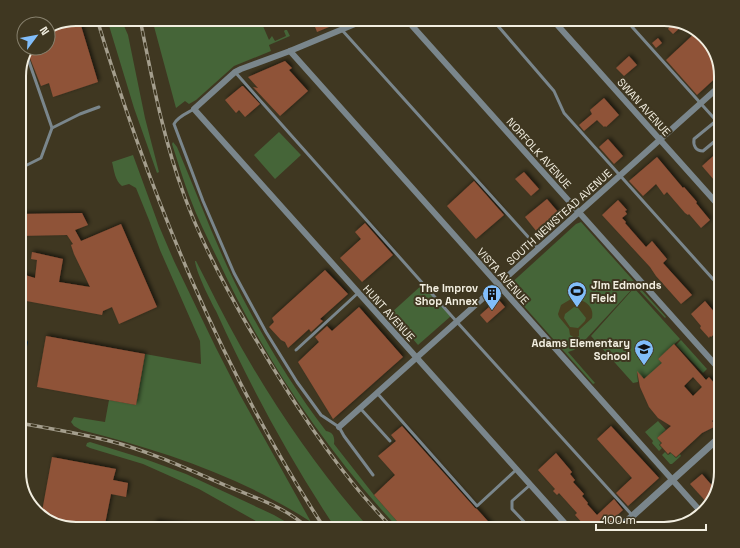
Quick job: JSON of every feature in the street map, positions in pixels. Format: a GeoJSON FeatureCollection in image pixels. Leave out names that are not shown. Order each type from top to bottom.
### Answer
{"type":"FeatureCollection","features":[{"type":"Feature","properties":{"kind":"street"},"geometry":{"type":"LineString","coordinates":[[194,109],[235,72],[249,65],[290,51],[351,26]]}},
{"type":"Feature","properties":{"kind":"street","name":"NORFOLK AVENUE"},"geometry":{"type":"LineString","coordinates":[[412,26],[714,363]]}},
{"type":"Feature","properties":{"kind":"street","name":"SWAN AVENUE"},"geometry":{"type":"LineString","coordinates":[[558,26],[714,200]]}},
{"type":"Feature","properties":{"kind":"street","name":"VISTA AVENUE"},"geometry":{"type":"LineString","coordinates":[[290,51],[698,509]]}},
{"type":"Feature","properties":{"kind":"street","name":"SOUTH NEWSTEAD AVENUE"},"geometry":{"type":"LineString","coordinates":[[339,427],[714,91]]}},
{"type":"Feature","properties":{"kind":"street","name":"HUNT AVENUE"},"geometry":{"type":"LineString","coordinates":[[194,109],[564,522]]}},
{"type":"Feature","properties":{"kind":"street"},"geometry":{"type":"LineString","coordinates":[[626,522],[713,444]]}},
{"type":"Feature","properties":{"kind":"lane"},"geometry":{"type":"LineString","coordinates":[[498,26],[554,91],[564,113],[714,280]]}},
{"type":"Feature","properties":{"kind":"lane"},"geometry":{"type":"LineString","coordinates":[[631,26],[714,119]]}},
{"type":"Feature","properties":{"kind":"lane"},"geometry":{"type":"LineString","coordinates":[[342,30],[539,249]]}},
{"type":"Feature","properties":{"kind":"lane"},"geometry":{"type":"LineString","coordinates":[[26,166],[41,158],[52,128],[29,61]]}},
{"type":"Feature","properties":{"kind":"lane"},"geometry":{"type":"LineString","coordinates":[[235,72],[457,322],[633,516]]}},
{"type":"Feature","properties":{"kind":"lane"},"geometry":{"type":"LineString","coordinates":[[52,128],[80,114],[99,107]]}},
{"type":"Feature","properties":{"kind":"lane"},"geometry":{"type":"LineString","coordinates":[[194,109],[180,117],[174,124],[234,273],[266,332],[297,382],[321,416],[339,427],[344,436],[374,475]]}},
{"type":"Feature","properties":{"kind":"lane"},"geometry":{"type":"LineString","coordinates":[[714,123],[694,140],[694,146],[696,149],[703,151],[714,142]]}},
{"type":"Feature","properties":{"kind":"lane"},"geometry":{"type":"LineString","coordinates":[[296,350],[358,293]]}},
{"type":"Feature","properties":{"kind":"lane"},"geometry":{"type":"LineString","coordinates":[[377,393],[477,506],[517,470]]}},
{"type":"Feature","properties":{"kind":"lane"},"geometry":{"type":"LineString","coordinates":[[360,408],[390,441]]}},
{"type":"Feature","properties":{"kind":"lane"},"geometry":{"type":"LineString","coordinates":[[525,522],[512,508],[512,501],[530,485]]}},
{"type":"Feature","properties":{"kind":"green space"},"geometry":{"type":"Polygon","coordinates":[[[109,26],[124,26],[128,35],[145,118],[159,172],[157,173],[134,108],[109,26]]]}},
{"type":"Feature","properties":{"kind":"green space"},"geometry":{"type":"Polygon","coordinates":[[[154,26],[263,26],[269,40],[272,36],[275,41],[286,36],[284,31],[287,30],[290,36],[269,45],[271,51],[234,66],[196,100],[189,104],[185,101],[176,108],[154,26]]]}},
{"type":"Feature","properties":{"kind":"green space"},"geometry":{"type":"Polygon","coordinates":[[[279,132],[301,155],[275,179],[254,155],[279,132]]]}},
{"type":"Feature","properties":{"kind":"green space"},"geometry":{"type":"Polygon","coordinates":[[[173,142],[177,147],[228,269],[275,356],[326,431],[333,435],[334,444],[374,495],[398,522],[393,522],[346,468],[298,402],[276,368],[237,298],[200,222],[185,184],[172,144],[173,142]]]}},
{"type":"Feature","properties":{"kind":"green space"},"geometry":{"type":"Polygon","coordinates":[[[133,155],[159,226],[174,261],[216,348],[239,393],[311,522],[285,506],[229,478],[141,446],[81,430],[74,426],[71,422],[74,417],[105,422],[109,400],[136,405],[145,354],[201,364],[200,341],[160,250],[136,188],[129,184],[122,186],[115,175],[112,162],[133,155]]]}},
{"type":"Feature","properties":{"kind":"green space","name":"Jim Edmonds Field"},"geometry":{"type":"Polygon","coordinates":[[[581,222],[666,317],[665,318],[635,286],[586,339],[574,350],[568,352],[595,383],[593,384],[507,287],[576,224],[581,222]]]}},
{"type":"Feature","properties":{"kind":"green space"},"geometry":{"type":"Polygon","coordinates":[[[195,261],[241,347],[285,419],[317,464],[364,522],[331,522],[287,449],[257,395],[204,286],[195,261]]]}},
{"type":"Feature","properties":{"kind":"green space"},"geometry":{"type":"Polygon","coordinates":[[[423,284],[451,316],[418,345],[391,313],[423,284]]]}},
{"type":"Feature","properties":{"kind":"green space"},"geometry":{"type":"Polygon","coordinates":[[[634,288],[680,339],[658,359],[663,364],[646,381],[637,372],[638,382],[633,383],[591,336],[634,288]]]}},
{"type":"Feature","properties":{"kind":"green space"},"geometry":{"type":"Polygon","coordinates":[[[681,340],[707,369],[703,373],[676,345],[681,340]]]}},
{"type":"Feature","properties":{"kind":"green space"},"geometry":{"type":"Polygon","coordinates":[[[658,421],[666,430],[657,438],[661,443],[659,445],[662,448],[659,451],[645,432],[658,421]]]}},
{"type":"Feature","properties":{"kind":"green space"},"geometry":{"type":"Polygon","coordinates":[[[90,442],[145,459],[186,474],[286,522],[258,522],[199,489],[143,464],[90,448],[86,446],[87,443],[90,442]]]}},
{"type":"Feature","properties":{"kind":"green space"},"geometry":{"type":"Polygon","coordinates":[[[665,452],[668,455],[671,453],[676,458],[680,454],[681,456],[670,464],[662,455],[665,452]]]}},
{"type":"Feature","properties":{"kind":"sand"},"geometry":{"type":"Polygon","coordinates":[[[571,299],[575,299],[587,303],[592,309],[592,318],[579,330],[579,336],[575,338],[570,335],[569,329],[559,317],[558,314],[561,305],[571,299]],[[574,307],[565,314],[564,318],[570,327],[578,328],[585,321],[586,318],[578,308],[574,307]]]}},
{"type":"Feature","properties":{"kind":"water"},"geometry":{"type":"Polygon","coordinates":[[[26,339],[28,342],[26,351],[26,339]]]}},
{"type":"Feature","properties":{"kind":"building"},"geometry":{"type":"Polygon","coordinates":[[[81,26],[98,82],[53,97],[49,83],[41,86],[30,56],[56,56],[56,30],[66,27],[81,26]]]}},
{"type":"Feature","properties":{"kind":"building"},"geometry":{"type":"Polygon","coordinates":[[[315,26],[331,26],[317,32],[315,26]]]}},
{"type":"Feature","properties":{"kind":"building"},"geometry":{"type":"Polygon","coordinates":[[[670,26],[679,29],[673,34],[668,29],[670,26]]]}},
{"type":"Feature","properties":{"kind":"building"},"geometry":{"type":"Polygon","coordinates":[[[693,35],[704,45],[709,54],[714,69],[714,79],[697,95],[666,60],[693,35]]]}},
{"type":"Feature","properties":{"kind":"building"},"geometry":{"type":"Polygon","coordinates":[[[658,38],[662,43],[656,48],[652,43],[658,38]]]}},
{"type":"Feature","properties":{"kind":"building"},"geometry":{"type":"Polygon","coordinates":[[[629,56],[637,65],[624,76],[616,68],[629,56]]]}},
{"type":"Feature","properties":{"kind":"building"},"geometry":{"type":"Polygon","coordinates":[[[285,61],[292,68],[289,70],[308,91],[280,116],[253,87],[258,88],[248,77],[285,61]]]}},
{"type":"Feature","properties":{"kind":"building"},"geometry":{"type":"Polygon","coordinates":[[[242,86],[260,104],[245,117],[239,110],[236,113],[225,100],[242,86]]]}},
{"type":"Feature","properties":{"kind":"building"},"geometry":{"type":"Polygon","coordinates":[[[604,98],[619,115],[606,127],[604,127],[597,120],[584,131],[579,125],[592,114],[590,110],[604,98]]]}},
{"type":"Feature","properties":{"kind":"building"},"geometry":{"type":"Polygon","coordinates":[[[608,139],[623,156],[614,164],[599,147],[608,139]]]}},
{"type":"Feature","properties":{"kind":"building"},"geometry":{"type":"Polygon","coordinates":[[[714,155],[714,180],[702,166],[714,155]]]}},
{"type":"Feature","properties":{"kind":"building"},"geometry":{"type":"Polygon","coordinates":[[[657,157],[697,202],[696,203],[710,220],[701,228],[689,214],[688,215],[685,213],[667,192],[664,195],[656,184],[643,196],[629,181],[657,157]]]}},
{"type":"Feature","properties":{"kind":"building"},"geometry":{"type":"Polygon","coordinates":[[[524,172],[539,189],[531,196],[515,179],[524,172]]]}},
{"type":"Feature","properties":{"kind":"building"},"geometry":{"type":"Polygon","coordinates":[[[474,181],[504,215],[476,239],[447,206],[474,181]]]}},
{"type":"Feature","properties":{"kind":"building"},"geometry":{"type":"Polygon","coordinates":[[[547,199],[559,213],[537,232],[525,217],[547,199]]]}},
{"type":"Feature","properties":{"kind":"building"},"geometry":{"type":"Polygon","coordinates":[[[618,200],[627,210],[625,211],[627,214],[622,218],[626,222],[625,223],[646,247],[652,241],[667,259],[663,263],[692,295],[681,304],[650,267],[602,215],[618,200]]]}},
{"type":"Feature","properties":{"kind":"building"},"geometry":{"type":"Polygon","coordinates":[[[82,213],[88,225],[75,230],[81,241],[121,224],[157,307],[119,324],[112,307],[103,311],[102,315],[26,301],[26,275],[35,278],[37,260],[31,259],[32,252],[63,259],[59,282],[90,287],[74,254],[71,245],[73,244],[67,235],[26,236],[26,214],[82,213]]]}},
{"type":"Feature","properties":{"kind":"building"},"geometry":{"type":"Polygon","coordinates":[[[365,223],[393,255],[362,282],[340,258],[361,239],[355,232],[365,223]]]}},
{"type":"Feature","properties":{"kind":"building"},"geometry":{"type":"Polygon","coordinates":[[[325,270],[348,294],[320,319],[323,321],[311,332],[309,329],[288,348],[285,342],[281,340],[269,327],[274,322],[272,318],[325,270]]]}},
{"type":"Feature","properties":{"kind":"building","name":"The Improv Shop Annex"},"geometry":{"type":"Polygon","coordinates":[[[498,299],[505,307],[487,323],[480,315],[498,299]]]}},
{"type":"Feature","properties":{"kind":"building"},"geometry":{"type":"Polygon","coordinates":[[[705,301],[714,312],[714,334],[709,338],[691,314],[705,301]]]}},
{"type":"Feature","properties":{"kind":"building"},"geometry":{"type":"Polygon","coordinates":[[[359,307],[403,357],[333,419],[298,362],[319,342],[315,337],[327,326],[332,331],[359,307]]]}},
{"type":"Feature","properties":{"kind":"building"},"geometry":{"type":"Polygon","coordinates":[[[46,336],[145,354],[136,405],[37,387],[46,336]]]}},
{"type":"Feature","properties":{"kind":"building","name":"Adams Elementary School"},"geometry":{"type":"Polygon","coordinates":[[[674,344],[706,380],[709,377],[714,383],[714,419],[712,421],[714,427],[702,433],[676,457],[670,452],[668,454],[660,445],[662,443],[657,438],[671,426],[658,418],[649,407],[640,387],[637,371],[644,379],[662,363],[658,359],[674,344]],[[693,377],[684,386],[693,396],[702,387],[693,377]]]}},
{"type":"Feature","properties":{"kind":"building"},"geometry":{"type":"Polygon","coordinates":[[[402,426],[489,522],[398,522],[374,495],[395,475],[378,456],[396,441],[391,435],[402,426]]]}},
{"type":"Feature","properties":{"kind":"building"},"geometry":{"type":"Polygon","coordinates":[[[611,426],[659,478],[628,506],[616,493],[632,478],[597,439],[611,426]]]}},
{"type":"Feature","properties":{"kind":"building"},"geometry":{"type":"Polygon","coordinates":[[[556,453],[572,472],[570,474],[575,480],[573,482],[584,494],[582,496],[597,515],[614,499],[623,510],[610,522],[581,522],[575,515],[577,513],[559,493],[557,495],[553,491],[555,489],[538,470],[556,453]]]}},
{"type":"Feature","properties":{"kind":"building"},"geometry":{"type":"Polygon","coordinates":[[[52,457],[116,469],[113,480],[128,483],[126,497],[111,494],[105,522],[69,522],[51,515],[42,509],[52,457]]]}},
{"type":"Feature","properties":{"kind":"building"},"geometry":{"type":"Polygon","coordinates":[[[702,474],[712,485],[705,501],[690,484],[702,474]]]}},
{"type":"Feature","properties":{"kind":"railway"},"geometry":{"type":"LineString","coordinates":[[99,26],[141,152],[166,218],[193,282],[222,346],[254,408],[288,469],[321,522]]}},
{"type":"Feature","properties":{"kind":"railway"},"geometry":{"type":"LineString","coordinates":[[141,26],[170,152],[184,195],[198,230],[214,263],[249,328],[312,429],[355,486],[387,522]]}},
{"type":"Feature","properties":{"kind":"railway"},"geometry":{"type":"LineString","coordinates":[[26,424],[106,440],[155,456],[273,505],[301,522]]}},
{"type":"Feature","properties":{"kind":"place","name":"Jim Edmonds Field"},"geometry":{"type":"Point","coordinates":[577,308]}},
{"type":"Feature","properties":{"kind":"place","name":"The Improv Shop Annex"},"geometry":{"type":"Point","coordinates":[492,311]}},
{"type":"Feature","properties":{"kind":"place","name":"Adams Elementary School"},"geometry":{"type":"Point","coordinates":[644,366]}}]}
